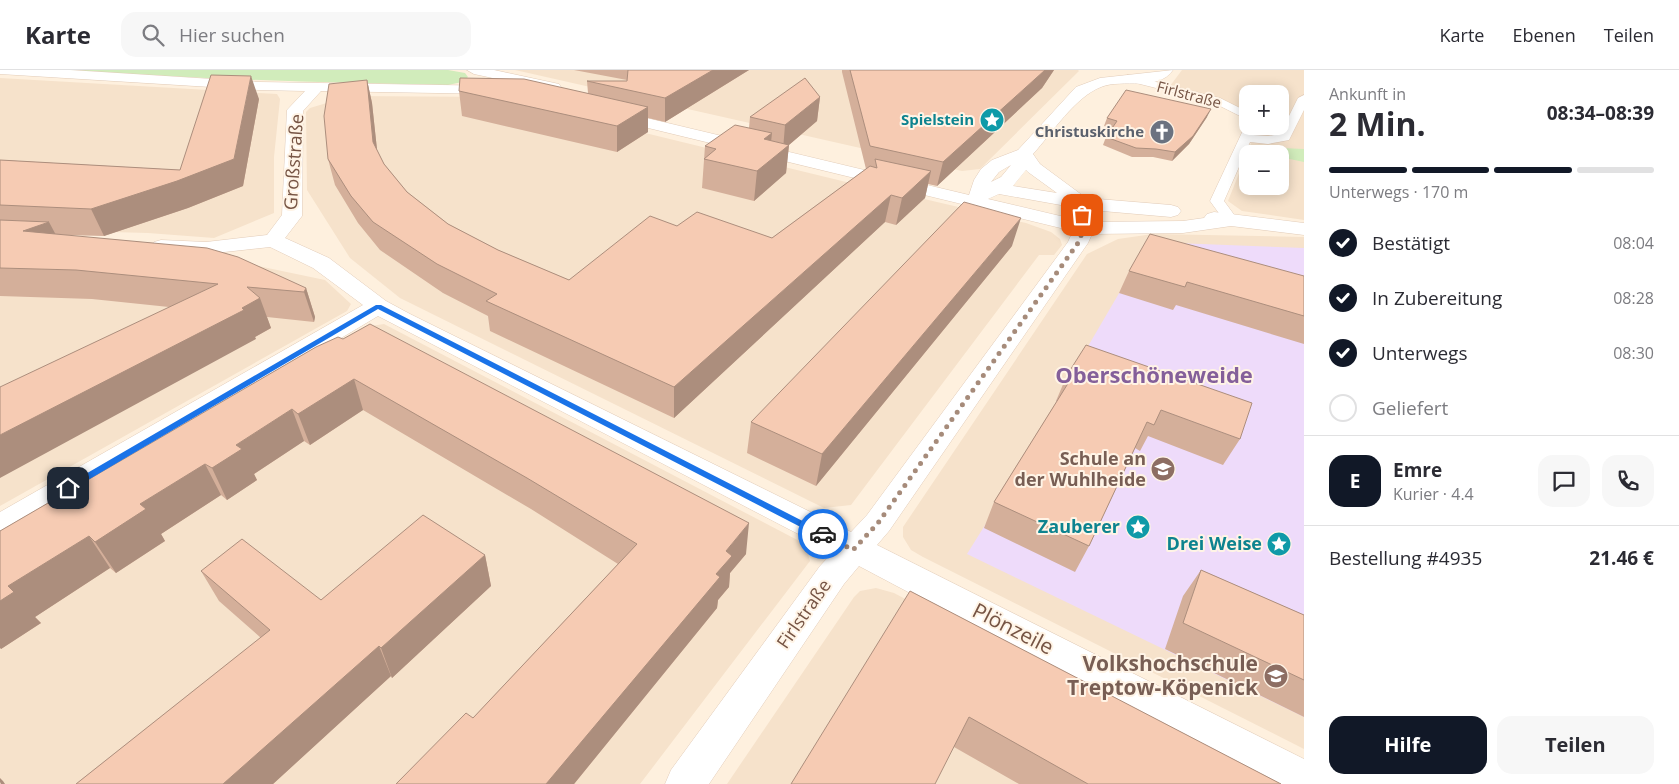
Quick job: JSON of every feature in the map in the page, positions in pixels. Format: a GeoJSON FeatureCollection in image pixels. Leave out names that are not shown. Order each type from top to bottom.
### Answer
{"type":"FeatureCollection","features":[{"type":"Feature","properties":{"kind":"street"},"geometry":{"type":"LineString","coordinates":[[0,70],[190,83],[316,88],[495,89],[565,97],[511,78],[472,70]]}},
{"type":"Feature","properties":{"kind":"street"},"geometry":{"type":"LineString","coordinates":[[1098,70],[1128,78]]}},
{"type":"Feature","properties":{"kind":"street","name":"Firlstraße"},"geometry":{"type":"LineString","coordinates":[[983,192],[1008,181],[1018,169],[1024,154],[1081,90],[1100,82],[1128,78],[1154,78],[1166,70]]}},
{"type":"Feature","properties":{"kind":"street"},"geometry":{"type":"LineString","coordinates":[[495,89],[511,78]]}},
{"type":"Feature","properties":{"kind":"street","name":"Großstraße"},"geometry":{"type":"LineString","coordinates":[[273,240],[292,216],[295,110],[316,88]]}},
{"type":"Feature","properties":{"kind":"street"},"geometry":{"type":"LineString","coordinates":[[877,162],[602,106],[1082,215],[1182,227],[1231,220],[1304,229]]}},
{"type":"Feature","properties":{"kind":"street"},"geometry":{"type":"LineString","coordinates":[[1024,154],[1034,168],[1075,196],[1082,215]]}},
{"type":"Feature","properties":{"kind":"street"},"geometry":{"type":"LineString","coordinates":[[944,177],[983,192]]}},
{"type":"Feature","properties":{"kind":"street","name":"Firlstraße"},"geometry":{"type":"LineString","coordinates":[[685,784],[832,575],[878,523],[1078,243],[1082,215]]}},
{"type":"Feature","properties":{"kind":"street"},"geometry":{"type":"LineString","coordinates":[[144,245],[206,248],[273,240],[321,263],[378,306],[853,550]]}},
{"type":"Feature","properties":{"kind":"street"},"geometry":{"type":"LineString","coordinates":[[0,527],[378,306]]}},
{"type":"Feature","properties":{"kind":"street","name":"Plönzeile"},"geometry":{"type":"LineString","coordinates":[[853,550],[985,615],[1304,780]]}},
{"type":"Feature","properties":{"kind":"lane","name":"Firlstraße"},"geometry":{"type":"LineString","coordinates":[[1128,78],[1216,100],[1239,112]]}},
{"type":"Feature","properties":{"kind":"lane"},"geometry":{"type":"LineString","coordinates":[[1289,129],[1304,98]]}},
{"type":"Feature","properties":{"kind":"lane"},"geometry":{"type":"LineString","coordinates":[[1231,220],[1217,201],[1247,135]]}},
{"type":"Feature","properties":{"kind":"lane"},"geometry":{"type":"LineString","coordinates":[[1256,135],[1268,140],[1285,137],[1286,135]]}},
{"type":"Feature","properties":{"kind":"shaded area"},"geometry":{"type":"Polygon","coordinates":[[[515,70],[1079,71],[980,169],[962,171],[515,70]]]}},
{"type":"Feature","properties":{"kind":"shaded area"},"geometry":{"type":"Polygon","coordinates":[[[1182,70],[1304,70],[1304,220],[1242,211],[1228,201],[1239,174],[1239,195],[1289,195],[1289,145],[1250,145],[1254,135],[1289,135],[1289,85],[1239,85],[1239,108],[1224,101],[1170,86],[1182,70]]]}},
{"type":"Feature","properties":{"kind":"shaded area"},"geometry":{"type":"Polygon","coordinates":[[[0,78],[277,94],[280,99],[274,157],[274,213],[214,238],[148,233],[0,229],[0,78]]]}},
{"type":"Feature","properties":{"kind":"shaded area"},"geometry":{"type":"Polygon","coordinates":[[[350,96],[498,97],[916,199],[920,198],[1026,223],[1051,232],[1060,239],[1062,245],[1054,255],[1039,255],[851,505],[824,508],[400,298],[350,258],[307,190],[306,112],[310,108],[350,96]]]}},
{"type":"Feature","properties":{"kind":"shaded area","name":"Schule an der Wuhlheide"},"geometry":{"type":"Polygon","coordinates":[[[1153,234],[1304,237],[1304,749],[923,557],[911,550],[903,537],[903,527],[1087,254],[1118,239],[1153,234]]]}},
{"type":"Feature","properties":{"kind":"shaded area","name":"Schule an der Wuhlheide"},"geometry":{"type":"Polygon","coordinates":[[[1149,242],[1304,248],[1304,717],[967,554],[1061,403],[1056,401],[1149,242]]]}},
{"type":"Feature","properties":{"kind":"shaded area"},"geometry":{"type":"Polygon","coordinates":[[[0,248],[230,261],[325,280],[351,304],[347,311],[0,506],[0,248]]]}},
{"type":"Feature","properties":{"kind":"shaded area"},"geometry":{"type":"Polygon","coordinates":[[[384,324],[805,544],[810,561],[640,784],[0,784],[0,544],[371,326],[384,324]]]}},
{"type":"Feature","properties":{"kind":"shaded area"},"geometry":{"type":"Polygon","coordinates":[[[876,588],[894,593],[1258,784],[727,784],[854,597],[860,591],[876,588]]]}},
{"type":"Feature","properties":{"kind":"green space"},"geometry":{"type":"Polygon","coordinates":[[[54,70],[448,70],[465,73],[468,77],[462,82],[448,85],[251,80],[54,70]]]}},
{"type":"Feature","properties":{"kind":"green space"},"geometry":{"type":"Polygon","coordinates":[[[1289,148],[1304,149],[1304,162],[1289,159],[1289,148]]]}},
{"type":"Feature","properties":{"kind":"building"},"geometry":{"type":"Polygon","coordinates":[[[628,70],[713,70],[665,98],[587,81],[627,81],[628,70]]]}},
{"type":"Feature","properties":{"kind":"building"},"geometry":{"type":"Polygon","coordinates":[[[850,70],[1045,70],[943,162],[870,146],[850,70]]]}},
{"type":"Feature","properties":{"kind":"building"},"geometry":{"type":"Polygon","coordinates":[[[211,75],[251,76],[234,159],[177,181],[91,209],[0,205],[0,160],[180,170],[211,75]]]}},
{"type":"Feature","properties":{"kind":"building"},"geometry":{"type":"Polygon","coordinates":[[[460,78],[524,79],[648,107],[617,126],[459,91],[460,78]]]}},
{"type":"Feature","properties":{"kind":"building"},"geometry":{"type":"Polygon","coordinates":[[[805,78],[820,97],[785,125],[750,117],[805,78]]]}},
{"type":"Feature","properties":{"kind":"building"},"geometry":{"type":"Polygon","coordinates":[[[367,80],[373,142],[384,164],[407,192],[448,224],[498,250],[569,280],[650,216],[677,226],[697,212],[772,238],[870,166],[877,168],[875,159],[931,171],[902,198],[891,195],[674,387],[486,301],[497,294],[437,264],[373,222],[351,196],[328,159],[324,116],[329,84],[367,80]]]}},
{"type":"Feature","properties":{"kind":"building","name":"Christuskirche"},"geometry":{"type":"Polygon","coordinates":[[[1126,90],[1211,109],[1193,136],[1175,152],[1136,148],[1106,137],[1117,121],[1107,118],[1126,90]]]}},
{"type":"Feature","properties":{"kind":"building"},"geometry":{"type":"Polygon","coordinates":[[[735,125],[772,133],[764,139],[789,145],[757,171],[704,159],[716,149],[705,146],[735,125]]]}},
{"type":"Feature","properties":{"kind":"building"},"geometry":{"type":"Polygon","coordinates":[[[964,202],[1021,218],[822,454],[751,422],[964,202]]]}},
{"type":"Feature","properties":{"kind":"building"},"geometry":{"type":"Polygon","coordinates":[[[0,220],[49,222],[23,231],[207,248],[238,257],[306,288],[304,292],[247,287],[260,298],[242,308],[244,310],[0,435],[0,387],[218,284],[76,270],[0,268],[0,220]]]}},
{"type":"Feature","properties":{"kind":"building"},"geometry":{"type":"Polygon","coordinates":[[[1150,234],[1304,276],[1304,316],[1187,282],[1185,287],[1129,271],[1150,234]]]}},
{"type":"Feature","properties":{"kind":"building"},"geometry":{"type":"Polygon","coordinates":[[[370,324],[749,523],[726,551],[732,556],[716,574],[720,577],[546,784],[396,784],[466,713],[473,718],[637,544],[527,478],[354,379],[298,414],[292,409],[236,445],[242,449],[212,468],[205,464],[140,504],[146,509],[95,542],[89,536],[8,586],[14,592],[0,601],[0,531],[316,347],[338,337],[343,339],[370,324]]]}},
{"type":"Feature","properties":{"kind":"building"},"geometry":{"type":"Polygon","coordinates":[[[1086,345],[1252,403],[1240,439],[1161,410],[1154,425],[1147,422],[1089,546],[994,502],[1072,377],[1067,375],[1086,345]]]}},
{"type":"Feature","properties":{"kind":"building"},"geometry":{"type":"Polygon","coordinates":[[[423,515],[485,555],[381,648],[379,646],[223,784],[76,784],[270,630],[201,571],[242,539],[321,600],[423,515]]]}},
{"type":"Feature","properties":{"kind":"building"},"geometry":{"type":"Polygon","coordinates":[[[1201,570],[1304,615],[1304,680],[1183,623],[1201,570]]]}},
{"type":"Feature","properties":{"kind":"building"},"geometry":{"type":"Polygon","coordinates":[[[910,591],[1281,784],[1088,784],[969,717],[935,784],[791,784],[910,591]]]}},
{"type":"Feature","properties":{"kind":"way so far"},"geometry":{"type":"LineString","coordinates":[[823,534],[853,550],[878,523],[1078,243],[1084,228],[1082,215]]}},
{"type":"Feature","properties":{"kind":"place","name":"Spielstein"},"geometry":{"type":"Point","coordinates":[992,120]}},
{"type":"Feature","properties":{"kind":"place","name":"Christuskirche"},"geometry":{"type":"Point","coordinates":[1162,132]}},
{"type":"Feature","properties":{"kind":"place","name":"Schule an der Wuhlheide"},"geometry":{"type":"Point","coordinates":[1163,469]}},
{"type":"Feature","properties":{"kind":"place","name":"Zauberer"},"geometry":{"type":"Point","coordinates":[1138,527]}},
{"type":"Feature","properties":{"kind":"place","name":"Drei Weise"},"geometry":{"type":"Point","coordinates":[1279,544]}},
{"type":"Feature","properties":{"kind":"place","name":"Volkshochschule Treptow-Köpenick"},"geometry":{"type":"Point","coordinates":[1276,676]}},
{"type":"Feature","properties":{"kind":"district","name":"Oberschöneweide"},"geometry":{"type":"Point","coordinates":[1154,375]}},
{"type":"Feature","properties":{"kind":"route"},"geometry":{"type":"LineString","coordinates":[[68,488],[378,306],[823,534]]}}]}
